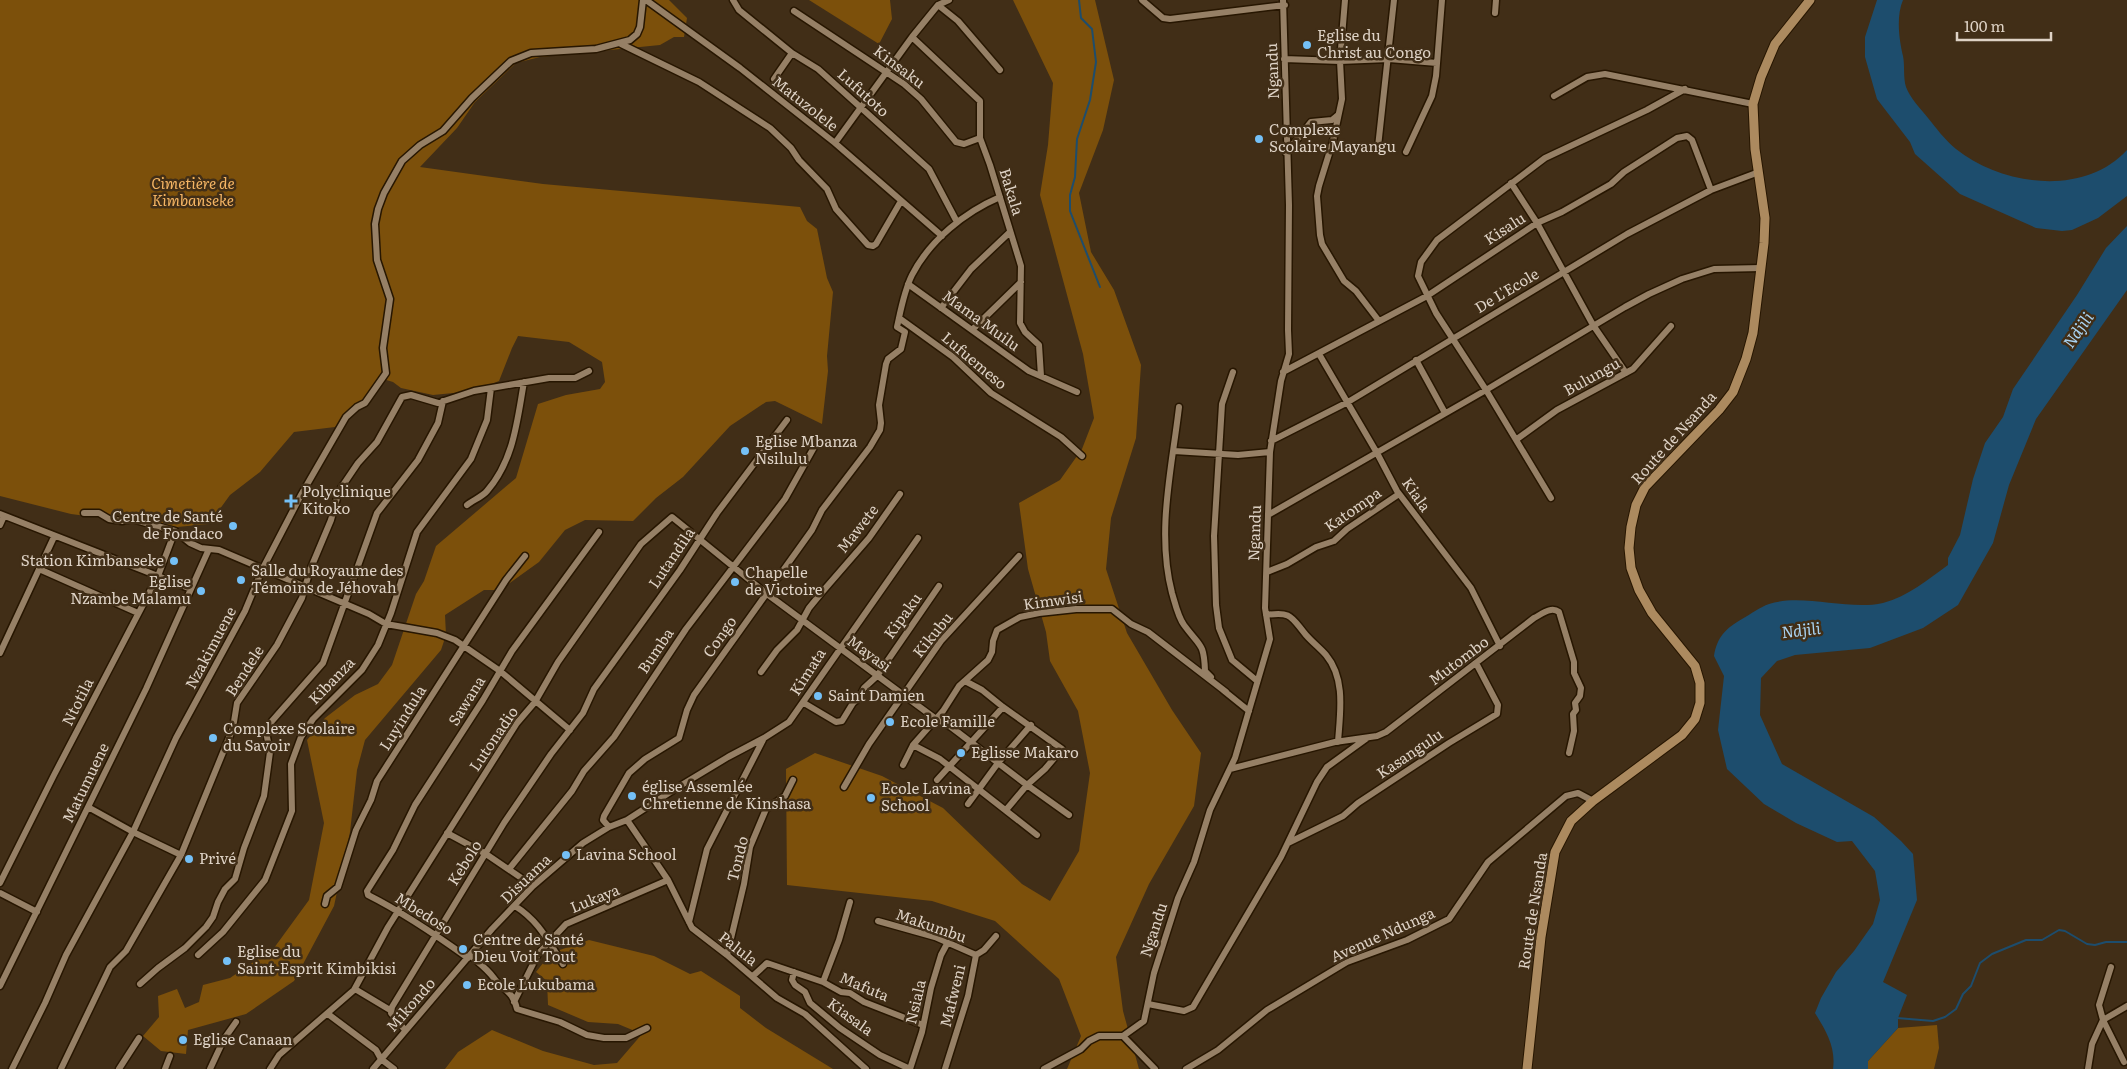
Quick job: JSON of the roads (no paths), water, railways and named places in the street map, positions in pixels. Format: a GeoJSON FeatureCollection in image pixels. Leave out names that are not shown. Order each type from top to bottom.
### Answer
{"type":"FeatureCollection","features":[{"type":"Feature","properties":{"kind":"street"},"geometry":{"type":"LineString","coordinates":[[621,44],[637,34],[640,27],[644,0]]}},
{"type":"Feature","properties":{"kind":"street","name":"Matuzolele"},"geometry":{"type":"LineString","coordinates":[[644,0],[740,68],[835,143],[942,236]]}},
{"type":"Feature","properties":{"kind":"street","name":"Lufutoto"},"geometry":{"type":"LineString","coordinates":[[733,0],[739,10],[792,53],[818,69],[859,108],[929,169],[957,222]]}},
{"type":"Feature","properties":{"kind":"street"},"geometry":{"type":"LineString","coordinates":[[835,143],[912,37],[938,5],[949,0]]}},
{"type":"Feature","properties":{"kind":"street"},"geometry":{"type":"LineString","coordinates":[[1142,0],[1164,18],[1170,19],[1284,2]]}},
{"type":"Feature","properties":{"kind":"street"},"geometry":{"type":"LineString","coordinates":[[1345,0],[1340,61],[1342,99],[1333,141],[1317,196],[1320,235],[1322,244],[1344,281],[1356,291],[1379,321]]}},
{"type":"Feature","properties":{"kind":"street"},"geometry":{"type":"LineString","coordinates":[[1378,147],[1394,0]]}},
{"type":"Feature","properties":{"kind":"street"},"geometry":{"type":"LineString","coordinates":[[1406,152],[1432,96],[1437,63],[1442,0]]}},
{"type":"Feature","properties":{"kind":"street"},"geometry":{"type":"LineString","coordinates":[[1494,13],[1496,0]]}},
{"type":"Feature","properties":{"kind":"street","name":"Route de Nsanda"},"geometry":{"type":"LineString","coordinates":[[1527,1069],[1541,937],[1555,852],[1571,821],[1593,801],[1682,735],[1695,719],[1700,703],[1700,683],[1695,666],[1652,614],[1639,590],[1631,568],[1629,548],[1631,527],[1636,505],[1645,487],[1720,410],[1732,392],[1746,360],[1753,333],[1765,218],[1755,140],[1753,104],[1761,77],[1776,44],[1810,0]]}},
{"type":"Feature","properties":{"kind":"street","name":"Ngandu"},"geometry":{"type":"LineString","coordinates":[[1123,1036],[1144,1021],[1154,973],[1178,898],[1194,862],[1210,810],[1230,770],[1270,639],[1266,615],[1270,452],[1283,372],[1289,354],[1289,205],[1286,154],[1287,97],[1284,59],[1284,2]]}},
{"type":"Feature","properties":{"kind":"street"},"geometry":{"type":"LineString","coordinates":[[938,5],[958,21],[1000,70]]}},
{"type":"Feature","properties":{"kind":"street","name":"Kinsaku"},"geometry":{"type":"LineString","coordinates":[[794,11],[904,84],[921,100],[956,142],[964,144],[980,138]]}},
{"type":"Feature","properties":{"kind":"street","name":"Bakala"},"geometry":{"type":"LineString","coordinates":[[912,37],[980,101],[980,138],[1021,266],[1020,323],[1025,332],[1039,345],[1041,376]]}},
{"type":"Feature","properties":{"kind":"street"},"geometry":{"type":"LineString","coordinates":[[621,44],[699,82],[770,128],[791,148],[798,160],[827,189],[836,209],[868,245],[876,244],[901,202]]}},
{"type":"Feature","properties":{"kind":"street","name":"Nzakimuene"},"geometry":{"type":"LineString","coordinates":[[12,1069],[74,939],[133,832],[176,738],[241,619],[262,570],[336,432],[346,417],[357,407],[365,403],[386,373],[383,348],[390,299],[377,260],[375,224],[384,193],[402,161],[420,145],[443,131],[472,98],[510,61],[531,54],[596,49],[621,44]]}},
{"type":"Feature","properties":{"kind":"street"},"geometry":{"type":"LineString","coordinates":[[774,79],[792,53]]}},
{"type":"Feature","properties":{"kind":"street"},"geometry":{"type":"LineString","coordinates":[[1284,59],[1340,61],[1389,59],[1437,63]]}},
{"type":"Feature","properties":{"kind":"street"},"geometry":{"type":"LineString","coordinates":[[1554,96],[1587,77],[1605,74],[1753,104]]}},
{"type":"Feature","properties":{"kind":"street"},"geometry":{"type":"LineString","coordinates":[[1551,498],[1517,439],[1427,296],[1418,276],[1418,270],[1438,240],[1545,158],[1647,110],[1685,89]]}},
{"type":"Feature","properties":{"kind":"street"},"geometry":{"type":"LineString","coordinates":[[1286,154],[1311,122],[1332,120],[1338,115]]}},
{"type":"Feature","properties":{"kind":"street","name":"Kisalu"},"geometry":{"type":"LineString","coordinates":[[1283,372],[1427,296],[1537,223],[1562,212],[1611,184],[1624,172],[1681,136],[1686,136],[1692,140],[1711,190]]}},
{"type":"Feature","properties":{"kind":"street","name":"De L'Ecole"},"geometry":{"type":"LineString","coordinates":[[1271,441],[1348,402],[1627,234],[1711,190],[1759,172]]}},
{"type":"Feature","properties":{"kind":"street"},"geometry":{"type":"LineString","coordinates":[[1511,183],[1537,223],[1593,325],[1626,373]]}},
{"type":"Feature","properties":{"kind":"street"},"geometry":{"type":"LineString","coordinates":[[899,318],[912,274],[924,256],[942,236],[970,211],[1000,197]]}},
{"type":"Feature","properties":{"kind":"street"},"geometry":{"type":"LineString","coordinates":[[941,308],[971,269],[1010,232]]}},
{"type":"Feature","properties":{"kind":"street"},"geometry":{"type":"LineString","coordinates":[[1268,515],[1486,390],[1625,307],[1682,279],[1714,269],[1761,268]]}},
{"type":"Feature","properties":{"kind":"street"},"geometry":{"type":"LineString","coordinates":[[972,330],[1021,282]]}},
{"type":"Feature","properties":{"kind":"street","name":"Mama Muilu"},"geometry":{"type":"LineString","coordinates":[[908,284],[1029,370],[1077,392]]}},
{"type":"Feature","properties":{"kind":"street","name":"Congo"},"geometry":{"type":"LineString","coordinates":[[609,826],[603,820],[604,816],[628,773],[644,759],[679,738],[687,710],[694,695],[812,530],[822,510],[870,447],[880,430],[881,423],[878,405],[886,364],[900,349],[905,332],[898,328],[899,318]]}},
{"type":"Feature","properties":{"kind":"street","name":"Lufuemeso"},"geometry":{"type":"LineString","coordinates":[[899,318],[953,357],[991,393],[1061,437],[1082,456]]}},
{"type":"Feature","properties":{"kind":"street","name":"Bulungu"},"geometry":{"type":"LineString","coordinates":[[1517,439],[1557,410],[1626,373],[1642,360],[1671,326]]}},
{"type":"Feature","properties":{"kind":"street","name":"Kiala"},"geometry":{"type":"LineString","coordinates":[[1319,354],[1399,494],[1471,588],[1500,646]]}},
{"type":"Feature","properties":{"kind":"street"},"geometry":{"type":"LineString","coordinates":[[1416,360],[1444,413]]}},
{"type":"Feature","properties":{"kind":"street"},"geometry":{"type":"LineString","coordinates":[[140,984],[185,948],[206,927],[213,917],[225,889],[235,879],[244,848],[264,796],[270,752],[266,732],[272,721],[323,663],[377,513],[418,460],[438,422],[443,401],[491,388],[524,382],[549,378],[575,378],[589,371]]}},
{"type":"Feature","properties":{"kind":"street"},"geometry":{"type":"LineString","coordinates":[[1233,372],[1222,404],[1218,454],[1214,561],[1219,628],[1232,660],[1256,680]]}},
{"type":"Feature","properties":{"kind":"street"},"geometry":{"type":"LineString","coordinates":[[467,505],[486,493],[505,463],[512,447],[524,382]]}},
{"type":"Feature","properties":{"kind":"street","name":"Kibanza"},"geometry":{"type":"LineString","coordinates":[[198,955],[223,932],[264,880],[292,811],[291,764],[301,737],[313,719],[362,670],[378,645],[417,532],[471,459],[487,420],[491,388]]}},
{"type":"Feature","properties":{"kind":"street","name":"Bendele"},"geometry":{"type":"LineString","coordinates":[[61,1069],[110,966],[126,951],[180,856],[233,728],[237,703],[277,645],[302,598],[331,520],[339,491],[358,463],[377,442],[402,397],[411,395],[434,403],[443,401]]}},
{"type":"Feature","properties":{"kind":"street"},"geometry":{"type":"LineString","coordinates":[[1179,407],[1164,530],[1169,580],[1181,620],[1199,640],[1204,650],[1206,658],[1205,672],[1249,711]]}},
{"type":"Feature","properties":{"kind":"street","name":"Lutandila"},"geometry":{"type":"LineString","coordinates":[[583,713],[594,689],[680,570],[700,538],[787,420]]}},
{"type":"Feature","properties":{"kind":"street","name":"Bumba"},"geometry":{"type":"LineString","coordinates":[[509,869],[572,791],[584,771],[614,736],[686,629],[785,499],[817,442]]}},
{"type":"Feature","properties":{"kind":"street"},"geometry":{"type":"LineString","coordinates":[[1174,451],[1238,455],[1270,452]]}},
{"type":"Feature","properties":{"kind":"street","name":"Mawete"},"geometry":{"type":"LineString","coordinates":[[761,672],[777,650],[803,621],[813,602],[870,538],[900,494]]}},
{"type":"Feature","properties":{"kind":"street","name":"Katompa"},"geometry":{"type":"LineString","coordinates":[[1267,572],[1287,564],[1316,547],[1334,541],[1353,525],[1399,494]]}},
{"type":"Feature","properties":{"kind":"street"},"geometry":{"type":"LineString","coordinates":[[84,513],[100,513],[109,519],[122,521],[132,519],[175,531],[190,543],[201,548],[219,550],[262,570],[369,614],[386,624],[437,634],[455,640],[500,671],[570,730]]}},
{"type":"Feature","properties":{"kind":"street"},"geometry":{"type":"LineString","coordinates":[[0,525],[2,515],[191,590]]}},
{"type":"Feature","properties":{"kind":"street","name":"Mayasi"},"geometry":{"type":"LineString","coordinates":[[672,517],[767,594],[1069,815]]}},
{"type":"Feature","properties":{"kind":"street","name":"Lutonadio"},"geometry":{"type":"LineString","coordinates":[[270,1069],[279,1055],[355,989],[399,911],[517,723],[535,702],[558,662],[641,544],[672,517]]}},
{"type":"Feature","properties":{"kind":"street","name":"Ntotila"},"geometry":{"type":"LineString","coordinates":[[0,883],[158,576],[175,531]]}},
{"type":"Feature","properties":{"kind":"street","name":"Sawana"},"geometry":{"type":"LineString","coordinates":[[366,891],[393,850],[415,805],[500,671],[599,532]]}},
{"type":"Feature","properties":{"kind":"street"},"geometry":{"type":"LineString","coordinates":[[0,653],[54,537]]}},
{"type":"Feature","properties":{"kind":"street","name":"Kimata"},"geometry":{"type":"LineString","coordinates":[[627,820],[720,761],[764,738],[789,722],[804,703],[839,648],[918,538]]}},
{"type":"Feature","properties":{"kind":"street","name":"Matumuene"},"geometry":{"type":"LineString","coordinates":[[0,986],[146,689],[209,549]]}},
{"type":"Feature","properties":{"kind":"street","name":"Luyindula"},"geometry":{"type":"LineString","coordinates":[[325,904],[327,896],[338,887],[356,830],[371,800],[377,782],[506,580],[525,556]]}},
{"type":"Feature","properties":{"kind":"street","name":"Kikubu"},"geometry":{"type":"LineString","coordinates":[[844,787],[869,744],[942,641],[1019,556]]}},
{"type":"Feature","properties":{"kind":"street"},"geometry":{"type":"LineString","coordinates":[[39,569],[138,613]]}},
{"type":"Feature","properties":{"kind":"street","name":"Kipaku"},"geometry":{"type":"LineString","coordinates":[[804,703],[831,720],[836,722],[842,720],[864,688],[877,676],[939,586]]}},
{"type":"Feature","properties":{"kind":"street","name":"Kimwisi"},"geometry":{"type":"LineString","coordinates":[[903,765],[914,745],[943,710],[959,686],[988,660],[992,652],[997,630],[1012,622],[1039,613],[1076,609],[1112,609],[1131,624],[1148,632],[1226,692]]}},
{"type":"Feature","properties":{"kind":"street","name":"Mutombo"},"geometry":{"type":"LineString","coordinates":[[1230,770],[1338,742],[1367,738],[1386,732],[1534,618],[1550,610],[1560,612],[1574,662],[1574,673],[1581,688],[1580,696],[1575,703],[1576,710],[1573,714],[1574,731],[1569,753]]}},
{"type":"Feature","properties":{"kind":"street"},"geometry":{"type":"LineString","coordinates":[[1266,615],[1280,612],[1292,616],[1307,637],[1326,655],[1334,669],[1340,692],[1338,742]]}},
{"type":"Feature","properties":{"kind":"street","name":"Kasangulu"},"geometry":{"type":"LineString","coordinates":[[1288,843],[1343,816],[1358,803],[1497,714],[1498,705],[1476,663]]}},
{"type":"Feature","properties":{"kind":"street"},"geometry":{"type":"LineString","coordinates":[[965,681],[982,690],[1062,749],[1006,810]]}},
{"type":"Feature","properties":{"kind":"street"},"geometry":{"type":"LineString","coordinates":[[937,780],[1003,707]]}},
{"type":"Feature","properties":{"kind":"street","name":"Kebolo"},"geometry":{"type":"LineString","coordinates":[[390,1010],[514,808],[583,713]]}},
{"type":"Feature","properties":{"kind":"street"},"geometry":{"type":"LineString","coordinates":[[968,804],[998,763],[1030,726]]}},
{"type":"Feature","properties":{"kind":"street"},"geometry":{"type":"LineString","coordinates":[[688,922],[707,849],[764,738]]}},
{"type":"Feature","properties":{"kind":"street"},"geometry":{"type":"LineString","coordinates":[[1148,1004],[1184,1011],[1193,1007],[1288,843],[1317,782],[1328,768],[1367,738]]}},
{"type":"Feature","properties":{"kind":"street"},"geometry":{"type":"LineString","coordinates":[[914,745],[940,759],[1037,835]]}},
{"type":"Feature","properties":{"kind":"street","name":"Tondo"},"geometry":{"type":"LineString","coordinates":[[727,955],[744,884],[750,847],[766,809],[785,796],[793,780]]}},
{"type":"Feature","properties":{"kind":"street","name":"Avenue Ndunga"},"geometry":{"type":"LineString","coordinates":[[1186,1069],[1218,1050],[1267,1010],[1348,962],[1407,940],[1444,922],[1453,914],[1488,862],[1566,796],[1578,792],[1593,801]]}},
{"type":"Feature","properties":{"kind":"street"},"geometry":{"type":"LineString","coordinates":[[88,806],[180,856]]}},
{"type":"Feature","properties":{"kind":"street","name":"Disuama"},"geometry":{"type":"LineString","coordinates":[[469,957],[492,929],[533,886],[582,843],[609,826],[627,820]]}},
{"type":"Feature","properties":{"kind":"street","name":"Palula"},"geometry":{"type":"LineString","coordinates":[[627,820],[668,880],[688,922],[696,933],[727,955],[777,998],[805,1014],[866,1069]]}},
{"type":"Feature","properties":{"kind":"street"},"geometry":{"type":"LineString","coordinates":[[447,833],[486,854],[533,886]]}},
{"type":"Feature","properties":{"kind":"street","name":"Lukaya"},"geometry":{"type":"LineString","coordinates":[[514,1003],[538,954],[566,924],[668,880]]}},
{"type":"Feature","properties":{"kind":"street","name":"Mbedoso"},"geometry":{"type":"LineString","coordinates":[[366,891],[368,895],[399,911],[492,972],[494,978],[517,1009],[560,1022],[587,1035],[604,1038],[626,1038],[647,1028]]}},
{"type":"Feature","properties":{"kind":"street"},"geometry":{"type":"LineString","coordinates":[[0,893],[37,912]]}},
{"type":"Feature","properties":{"kind":"street"},"geometry":{"type":"LineString","coordinates":[[823,982],[839,940],[850,902]]}},
{"type":"Feature","properties":{"kind":"street"},"geometry":{"type":"LineString","coordinates":[[515,906],[527,914],[540,927],[563,964]]}},
{"type":"Feature","properties":{"kind":"street","name":"Makumbu"},"geometry":{"type":"LineString","coordinates":[[878,921],[935,937],[976,955]]}},
{"type":"Feature","properties":{"kind":"street","name":"Mafweni"},"geometry":{"type":"LineString","coordinates":[[945,1069],[968,996],[976,955],[984,950],[996,936]]}},
{"type":"Feature","properties":{"kind":"street","name":"Nsiala"},"geometry":{"type":"LineString","coordinates":[[910,1069],[941,955],[948,942]]}},
{"type":"Feature","properties":{"kind":"street","name":"Mikondo"},"geometry":{"type":"LineString","coordinates":[[373,1069],[469,957]]}},
{"type":"Feature","properties":{"kind":"street","name":"Mafuta"},"geometry":{"type":"LineString","coordinates":[[753,976],[767,963],[823,982],[841,992],[850,993],[864,1002],[923,1024]]}},
{"type":"Feature","properties":{"kind":"street"},"geometry":{"type":"LineString","coordinates":[[2111,968],[2099,1005],[2103,1020],[2124,1062]]}},
{"type":"Feature","properties":{"kind":"street","name":"Kiasala"},"geometry":{"type":"LineString","coordinates":[[794,972],[792,980],[795,985],[805,992],[810,1003],[840,1028],[880,1055],[910,1069]]}},
{"type":"Feature","properties":{"kind":"street"},"geometry":{"type":"LineString","coordinates":[[355,989],[390,1010],[405,1030]]}},
{"type":"Feature","properties":{"kind":"street"},"geometry":{"type":"LineString","coordinates":[[2088,1069],[2092,1044],[2103,1020],[2127,1006]]}},
{"type":"Feature","properties":{"kind":"street"},"geometry":{"type":"LineString","coordinates":[[328,1014],[376,1050],[381,1059],[394,1069]]}},
{"type":"Feature","properties":{"kind":"street"},"geometry":{"type":"LineString","coordinates":[[210,1069],[224,1039],[236,1022]]}},
{"type":"Feature","properties":{"kind":"street"},"geometry":{"type":"LineString","coordinates":[[1044,1069],[1056,1067],[1098,1036],[1123,1036],[1155,1069]]}},
{"type":"Feature","properties":{"kind":"street"},"geometry":{"type":"LineString","coordinates":[[119,1069],[139,1038]]}},
{"type":"Feature","properties":{"kind":"street"},"geometry":{"type":"LineString","coordinates":[[165,1069],[170,1056]]}},
{"type":"Feature","properties":{"kind":"water"},"geometry":{"type":"Polygon","coordinates":[[[1877,0],[1903,0],[1899,13],[1899,28],[1906,87],[1919,107],[1956,149],[1975,162],[1996,171],[2019,178],[2043,181],[2066,180],[2089,175],[2109,165],[2127,150],[2127,196],[2098,218],[2072,230],[2062,231],[2036,228],[1960,194],[1915,154],[1910,142],[1877,99],[1865,57],[1865,37],[1877,0]]]}},
{"type":"Feature","properties":{"kind":"water","name":"Ndjili"},"geometry":{"type":"Polygon","coordinates":[[[2127,226],[2127,290],[2036,419],[2009,485],[1993,543],[1958,605],[1923,628],[1870,648],[1795,655],[1777,661],[1761,678],[1760,715],[1782,764],[1874,817],[1913,854],[1917,900],[1883,982],[1907,995],[1898,1018],[1898,1028],[1868,1061],[1868,1069],[1833,1069],[1832,1046],[1815,1013],[1836,972],[1873,924],[1880,900],[1875,871],[1852,841],[1837,842],[1796,823],[1764,804],[1727,769],[1718,730],[1724,676],[1714,656],[1717,643],[1731,626],[1769,604],[1796,600],[1855,605],[1883,603],[1909,592],[1948,565],[1948,558],[1960,535],[1973,479],[1985,443],[2003,417],[2013,389],[2077,295],[2106,248],[2127,226]]]}},
{"type":"Feature","properties":{"kind":"waterway"},"geometry":{"type":"LineString","coordinates":[[1079,0],[1081,18],[1092,29],[1096,62],[1090,100],[1077,139],[1075,177],[1070,195],[1070,211],[1100,287]]}},
{"type":"Feature","properties":{"kind":"waterway"},"geometry":{"type":"LineString","coordinates":[[1897,1018],[1933,1021],[1945,1017],[1956,1009],[1963,994],[1971,986],[1980,963],[1992,954],[2026,940],[2042,940],[2059,930],[2065,931],[2087,944],[2127,942]]}},
{"type":"Feature","properties":{"kind":"place","name":"Eglise du Christ au Congo"},"geometry":{"type":"Point","coordinates":[1307,45]}},
{"type":"Feature","properties":{"kind":"place","name":"Complexe Scolaire Mayangu"},"geometry":{"type":"Point","coordinates":[1259,139]}},
{"type":"Feature","properties":{"kind":"place","name":"Eglise Mbanza Nsilulu"},"geometry":{"type":"Point","coordinates":[745,451]}},
{"type":"Feature","properties":{"kind":"place","name":"Polyclinique Kitoko"},"geometry":{"type":"Point","coordinates":[291,501]}},
{"type":"Feature","properties":{"kind":"place","name":"Centre de Santé de Fondaco"},"geometry":{"type":"Point","coordinates":[233,526]}},
{"type":"Feature","properties":{"kind":"place","name":"Station Kimbanseke"},"geometry":{"type":"Point","coordinates":[174,561]}},
{"type":"Feature","properties":{"kind":"place","name":"Salle du Royaume des Témoins de Jéhovah"},"geometry":{"type":"Point","coordinates":[241,580]}},
{"type":"Feature","properties":{"kind":"place","name":"Chapelle de Victoire"},"geometry":{"type":"Point","coordinates":[735,582]}},
{"type":"Feature","properties":{"kind":"place","name":"Eglise Nzambe Malamu"},"geometry":{"type":"Point","coordinates":[201,591]}},
{"type":"Feature","properties":{"kind":"place","name":"Saint Damien"},"geometry":{"type":"Point","coordinates":[818,696]}},
{"type":"Feature","properties":{"kind":"place","name":"Ecole Famille"},"geometry":{"type":"Point","coordinates":[890,722]}},
{"type":"Feature","properties":{"kind":"place","name":"Complexe Scolaire du Savoir"},"geometry":{"type":"Point","coordinates":[213,738]}},
{"type":"Feature","properties":{"kind":"place","name":"Eglisse Makaro"},"geometry":{"type":"Point","coordinates":[961,753]}},
{"type":"Feature","properties":{"kind":"place","name":"église Assemlée Chretienne de Kinshasa"},"geometry":{"type":"Point","coordinates":[632,796]}},
{"type":"Feature","properties":{"kind":"place","name":"Ecole Lavina School"},"geometry":{"type":"Point","coordinates":[871,798]}},
{"type":"Feature","properties":{"kind":"place","name":"Lavina School"},"geometry":{"type":"Point","coordinates":[566,855]}},
{"type":"Feature","properties":{"kind":"place","name":"Privé"},"geometry":{"type":"Point","coordinates":[189,859]}},
{"type":"Feature","properties":{"kind":"place","name":"Centre de Santé Dieu Voit Tout"},"geometry":{"type":"Point","coordinates":[463,949]}},
{"type":"Feature","properties":{"kind":"place","name":"Eglise du Saint-Esprit Kimbikisi"},"geometry":{"type":"Point","coordinates":[227,961]}},
{"type":"Feature","properties":{"kind":"place","name":"Ecole Lukubama"},"geometry":{"type":"Point","coordinates":[467,985]}},
{"type":"Feature","properties":{"kind":"place","name":"Eglise Canaan"},"geometry":{"type":"Point","coordinates":[183,1040]}},
{"type":"Feature","properties":{"kind":"park label","name":"Cimetière de Kimbanseke"},"geometry":{"type":"Point","coordinates":[193,192]}}]}
